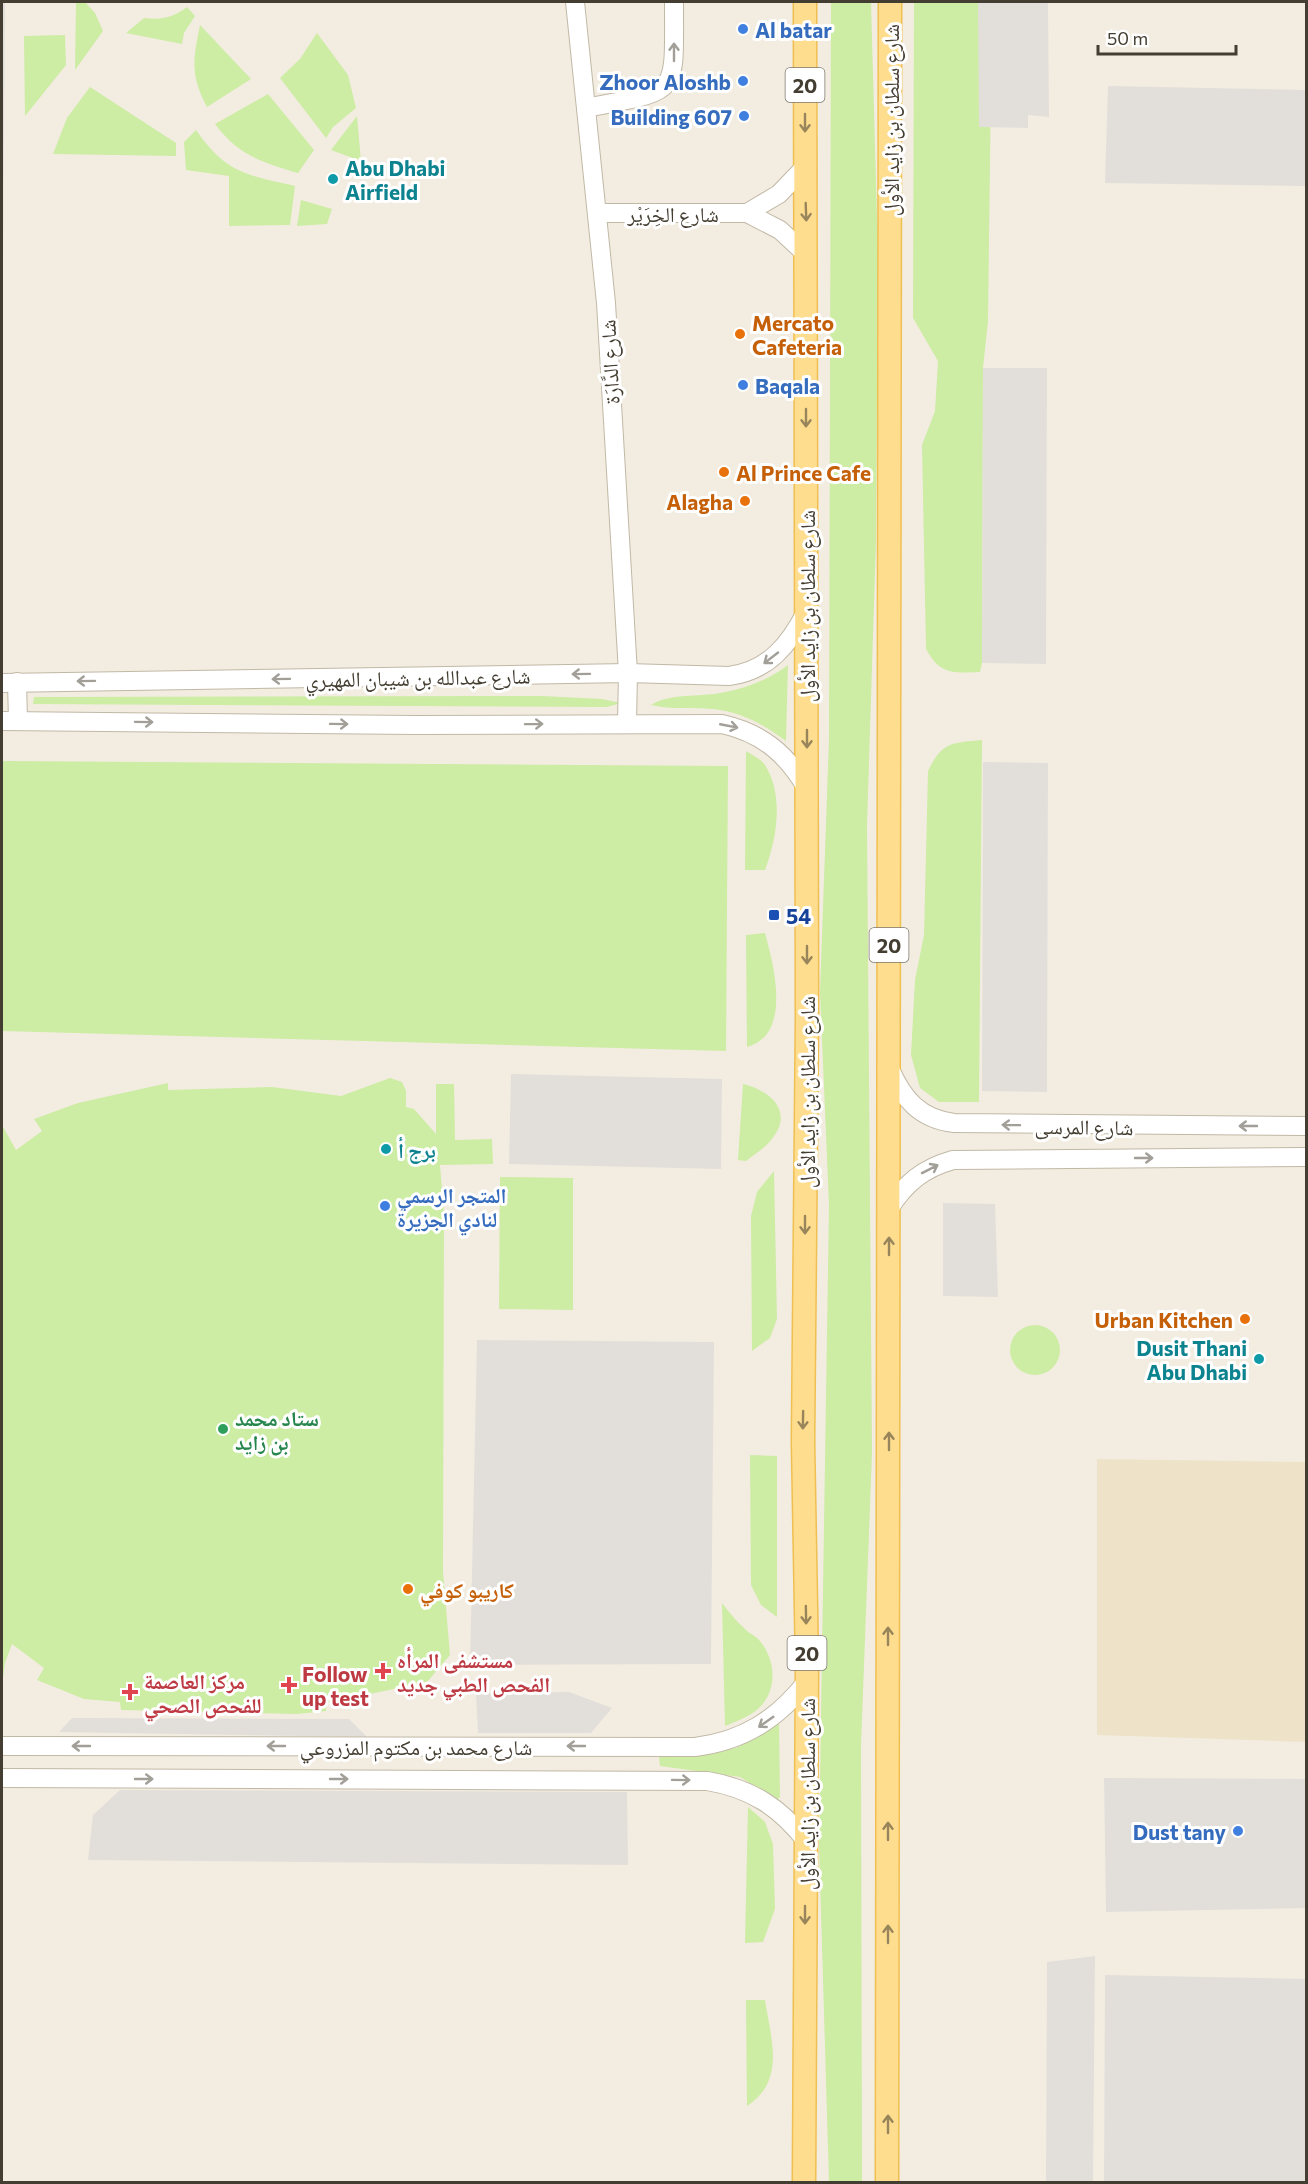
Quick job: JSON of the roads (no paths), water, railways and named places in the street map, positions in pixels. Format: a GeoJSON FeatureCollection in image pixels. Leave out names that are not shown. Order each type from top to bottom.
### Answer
{"type":"FeatureCollection","features":[{"type":"Feature","properties":{"kind":"main road","name":"شارع سلطان بن زايد الأول"},"geometry":{"type":"LineString","coordinates":[[804,2182],[807,1681],[803,1442],[807,790],[805,2]]}},
{"type":"Feature","properties":{"kind":"main road","name":"شارع سلطان بن زايد الأول"},"geometry":{"type":"LineString","coordinates":[[887,2182],[890,2]]}},
{"type":"Feature","properties":{"kind":"street","name":"شارع الدَّارَة"},"geometry":{"type":"LineString","coordinates":[[575,2],[598,213],[628,674],[627,723]]}},
{"type":"Feature","properties":{"kind":"street"},"geometry":{"type":"LineString","coordinates":[[586,108],[654,94],[666,87],[674,67],[674,2]]}},
{"type":"Feature","properties":{"kind":"street","name":"شارع الخِرَيْر"},"geometry":{"type":"LineString","coordinates":[[747,213],[779,194],[804,168]]}},
{"type":"Feature","properties":{"kind":"street","name":"شارع الخِرَيْر"},"geometry":{"type":"LineString","coordinates":[[598,213],[747,213],[780,230],[807,255]]}},
{"type":"Feature","properties":{"kind":"street","name":"شارع عبدالله بن شيبان المهيري"},"geometry":{"type":"LineString","coordinates":[[9,682],[745,674],[760,666],[786,645],[806,612]]}},
{"type":"Feature","properties":{"kind":"street"},"geometry":{"type":"LineString","coordinates":[[9,682],[10,721],[404,725],[699,723],[740,728],[761,737],[780,752],[795,769],[807,790]]}},
{"type":"Feature","properties":{"kind":"street","name":"شارع المرسى"},"geometry":{"type":"LineString","coordinates":[[888,1066],[904,1097],[916,1109],[942,1122],[1109,1126],[1306,1126]]}},
{"type":"Feature","properties":{"kind":"street"},"geometry":{"type":"LineString","coordinates":[[1108,1158],[1109,1126]]}},
{"type":"Feature","properties":{"kind":"street","name":"شارع المرسى"},"geometry":{"type":"LineString","coordinates":[[889,1209],[902,1190],[918,1175],[953,1160],[1306,1157]]}},
{"type":"Feature","properties":{"kind":"street","name":"شارع محمد بن مكتوم المزروعي"},"geometry":{"type":"LineString","coordinates":[[2,1746],[712,1745],[747,1734],[780,1711],[807,1681]]}},
{"type":"Feature","properties":{"kind":"street"},"geometry":{"type":"LineString","coordinates":[[651,1746],[651,1779]]}},
{"type":"Feature","properties":{"kind":"street","name":"شارع محمد بن مكتوم المزروعي"},"geometry":{"type":"LineString","coordinates":[[2,1778],[707,1781],[746,1791],[780,1812],[806,1841]]}},
{"type":"Feature","properties":{"kind":"place","name":"Al batar"},"geometry":{"type":"Point","coordinates":[743,29]}},
{"type":"Feature","properties":{"kind":"place","name":"Zhoor Aloshb"},"geometry":{"type":"Point","coordinates":[743,81]}},
{"type":"Feature","properties":{"kind":"place","name":"Building 607"},"geometry":{"type":"Point","coordinates":[744,116]}},
{"type":"Feature","properties":{"kind":"place","name":"Abu Dhabi Airfield"},"geometry":{"type":"Point","coordinates":[333,179]}},
{"type":"Feature","properties":{"kind":"place","name":"Mercato Cafeteria"},"geometry":{"type":"Point","coordinates":[740,334]}},
{"type":"Feature","properties":{"kind":"place","name":"Baqala"},"geometry":{"type":"Point","coordinates":[743,385]}},
{"type":"Feature","properties":{"kind":"place","name":"Al Prince Cafe"},"geometry":{"type":"Point","coordinates":[724,472]}},
{"type":"Feature","properties":{"kind":"place","name":"Alagha"},"geometry":{"type":"Point","coordinates":[745,501]}},
{"type":"Feature","properties":{"kind":"place","name":"54"},"geometry":{"type":"Point","coordinates":[774,915]}},
{"type":"Feature","properties":{"kind":"place","name":"برج أ"},"geometry":{"type":"Point","coordinates":[386,1149]}},
{"type":"Feature","properties":{"kind":"place","name":"المتجر الرسمي لنادي الجزيرة"},"geometry":{"type":"Point","coordinates":[385,1206]}},
{"type":"Feature","properties":{"kind":"place","name":"Urban Kitchen"},"geometry":{"type":"Point","coordinates":[1245,1319]}},
{"type":"Feature","properties":{"kind":"place","name":"Dusit Thani Abu Dhabi"},"geometry":{"type":"Point","coordinates":[1259,1359]}},
{"type":"Feature","properties":{"kind":"place","name":"ستاد محمد بن زايد"},"geometry":{"type":"Point","coordinates":[223,1429]}},
{"type":"Feature","properties":{"kind":"place","name":"كاريبو كوفي"},"geometry":{"type":"Point","coordinates":[408,1589]}},
{"type":"Feature","properties":{"kind":"place","name":"مستشفى المرأه الفحص الطبي جديد"},"geometry":{"type":"Point","coordinates":[383,1671]}},
{"type":"Feature","properties":{"kind":"place","name":"Follow up test"},"geometry":{"type":"Point","coordinates":[289,1685]}},
{"type":"Feature","properties":{"kind":"place","name":"مركز العاصمة للفحص الصحي"},"geometry":{"type":"Point","coordinates":[130,1692]}},
{"type":"Feature","properties":{"kind":"place","name":"Dust tany"},"geometry":{"type":"Point","coordinates":[1238,1831]}}]}
